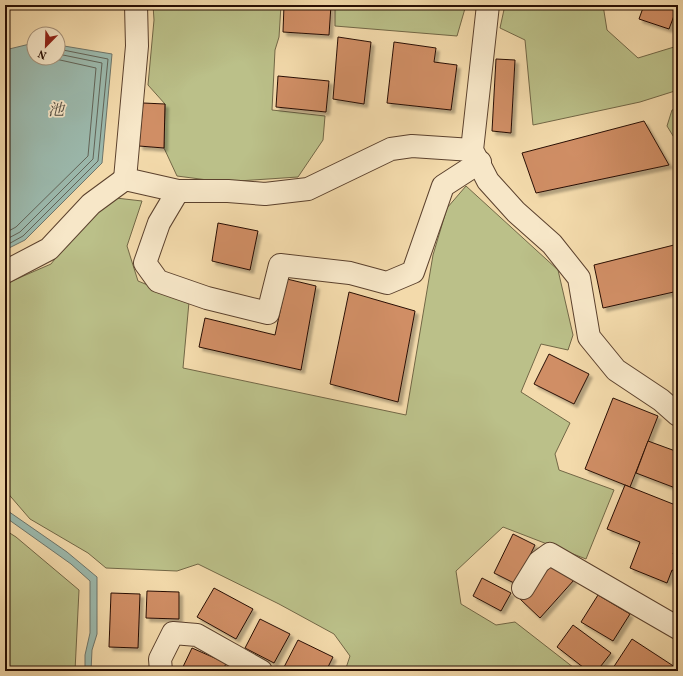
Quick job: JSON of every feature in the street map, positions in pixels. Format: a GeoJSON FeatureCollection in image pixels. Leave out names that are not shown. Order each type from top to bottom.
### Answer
{"type":"FeatureCollection","features":[{"type":"Feature","properties":{"kind":"street"},"geometry":{"type":"LineString","coordinates":[[125,179],[137,46],[136,5]]}},
{"type":"Feature","properties":{"kind":"street"},"geometry":{"type":"LineString","coordinates":[[488,5],[476,156],[488,181],[516,212],[552,244],[579,278],[590,337],[616,370],[676,408]]}},
{"type":"Feature","properties":{"kind":"street"},"geometry":{"type":"LineString","coordinates":[[5,272],[49,249],[91,204],[125,179],[178,190],[228,191],[265,194],[308,189],[391,149],[412,146],[476,156]]}},
{"type":"Feature","properties":{"kind":"street"},"geometry":{"type":"LineString","coordinates":[[178,190],[159,223],[145,263],[158,280],[207,298],[268,313],[280,265],[350,273],[387,283],[413,272],[443,186],[476,156]]}},
{"type":"Feature","properties":{"kind":"street"},"geometry":{"type":"LineString","coordinates":[[523,588],[539,562],[550,554],[678,628]]}},
{"type":"Feature","properties":{"kind":"street"},"geometry":{"type":"LineString","coordinates":[[161,671],[160,659],[173,633],[197,635],[261,671]]}},
{"type":"Feature","properties":{"kind":"green space"},"geometry":{"type":"Polygon","coordinates":[[[153,5],[281,5],[279,37],[275,50],[272,110],[325,116],[323,140],[298,177],[223,182],[177,176],[164,148],[165,104],[148,85],[154,20],[153,5]]]}},
{"type":"Feature","properties":{"kind":"green space"},"geometry":{"type":"Polygon","coordinates":[[[335,5],[466,5],[457,36],[335,26],[335,5]]]}},
{"type":"Feature","properties":{"kind":"green space"},"geometry":{"type":"Polygon","coordinates":[[[505,5],[603,5],[607,30],[638,58],[674,47],[678,36],[678,90],[640,102],[533,125],[525,40],[500,28],[505,5]]]}},
{"type":"Feature","properties":{"kind":"green space"},"geometry":{"type":"Polygon","coordinates":[[[678,108],[678,144],[667,126],[672,110],[678,108]]]}},
{"type":"Feature","properties":{"kind":"green space"},"geometry":{"type":"Polygon","coordinates":[[[466,186],[558,270],[573,335],[568,350],[541,344],[521,392],[570,423],[555,454],[559,470],[614,490],[586,559],[503,527],[456,571],[461,604],[496,625],[515,622],[578,671],[345,671],[350,656],[334,634],[279,604],[198,564],[177,571],[106,568],[88,553],[30,519],[5,490],[5,284],[51,264],[90,214],[116,198],[142,201],[127,246],[138,281],[189,302],[183,368],[406,415],[433,255],[447,208],[466,186]]]}},
{"type":"Feature","properties":{"kind":"green space"},"geometry":{"type":"Polygon","coordinates":[[[5,530],[16,537],[79,590],[75,671],[5,671],[5,530]]]}},
{"type":"Feature","properties":{"kind":"water","name":"池"},"geometry":{"type":"Polygon","coordinates":[[[26,45],[26,66],[66,66],[66,46],[112,54],[102,163],[25,240],[5,250],[5,50],[26,45]]]}},
{"type":"Feature","properties":{"kind":"water"},"geometry":{"type":"Polygon","coordinates":[[[5,509],[67,552],[97,577],[97,634],[92,650],[91,671],[85,671],[85,655],[90,633],[90,581],[71,564],[5,517],[5,509]]]}},
{"type":"Feature","properties":{"kind":"building"},"geometry":{"type":"Polygon","coordinates":[[[284,5],[331,5],[329,35],[283,32],[284,5]]]}},
{"type":"Feature","properties":{"kind":"building"},"geometry":{"type":"Polygon","coordinates":[[[644,5],[678,5],[669,29],[639,19],[644,5]]]}},
{"type":"Feature","properties":{"kind":"building"},"geometry":{"type":"Polygon","coordinates":[[[338,37],[371,42],[364,104],[333,99],[338,37]]]}},
{"type":"Feature","properties":{"kind":"building"},"geometry":{"type":"Polygon","coordinates":[[[394,42],[436,48],[434,62],[457,65],[451,110],[387,103],[394,42]]]}},
{"type":"Feature","properties":{"kind":"building"},"geometry":{"type":"Polygon","coordinates":[[[496,59],[515,60],[511,133],[492,131],[496,59]]]}},
{"type":"Feature","properties":{"kind":"building"},"geometry":{"type":"Polygon","coordinates":[[[278,76],[329,81],[326,112],[276,107],[278,76]]]}},
{"type":"Feature","properties":{"kind":"building"},"geometry":{"type":"Polygon","coordinates":[[[143,103],[165,104],[164,148],[139,146],[143,103]]]}},
{"type":"Feature","properties":{"kind":"building"},"geometry":{"type":"Polygon","coordinates":[[[644,121],[669,165],[536,193],[522,153],[644,121]]]}},
{"type":"Feature","properties":{"kind":"building"},"geometry":{"type":"Polygon","coordinates":[[[218,223],[258,231],[250,270],[212,261],[218,223]]]}},
{"type":"Feature","properties":{"kind":"building"},"geometry":{"type":"Polygon","coordinates":[[[678,244],[678,291],[603,308],[594,265],[678,244]]]}},
{"type":"Feature","properties":{"kind":"building"},"geometry":{"type":"Polygon","coordinates":[[[287,279],[316,286],[301,370],[199,347],[205,318],[275,335],[287,279]]]}},
{"type":"Feature","properties":{"kind":"building"},"geometry":{"type":"Polygon","coordinates":[[[349,292],[415,311],[398,402],[330,384],[349,292]]]}},
{"type":"Feature","properties":{"kind":"building"},"geometry":{"type":"Polygon","coordinates":[[[549,354],[589,374],[574,404],[534,384],[549,354]]]}},
{"type":"Feature","properties":{"kind":"building"},"geometry":{"type":"Polygon","coordinates":[[[613,398],[658,416],[630,487],[585,469],[613,398]]]}},
{"type":"Feature","properties":{"kind":"building"},"geometry":{"type":"Polygon","coordinates":[[[648,441],[678,452],[678,489],[636,473],[648,441]]]}},
{"type":"Feature","properties":{"kind":"building"},"geometry":{"type":"Polygon","coordinates":[[[625,485],[678,506],[678,542],[673,554],[678,556],[678,572],[672,570],[667,583],[630,568],[640,542],[607,529],[625,485]]]}},
{"type":"Feature","properties":{"kind":"building"},"geometry":{"type":"Polygon","coordinates":[[[513,534],[535,545],[516,584],[494,573],[513,534]]]}},
{"type":"Feature","properties":{"kind":"building"},"geometry":{"type":"Polygon","coordinates":[[[555,562],[574,580],[540,618],[520,599],[555,562]]]}},
{"type":"Feature","properties":{"kind":"building"},"geometry":{"type":"Polygon","coordinates":[[[482,578],[511,593],[501,611],[473,596],[482,578]]]}},
{"type":"Feature","properties":{"kind":"building"},"geometry":{"type":"Polygon","coordinates":[[[214,588],[253,609],[236,639],[197,617],[214,588]]]}},
{"type":"Feature","properties":{"kind":"building"},"geometry":{"type":"Polygon","coordinates":[[[147,591],[179,592],[179,619],[146,618],[147,591]]]}},
{"type":"Feature","properties":{"kind":"building"},"geometry":{"type":"Polygon","coordinates":[[[111,593],[140,594],[138,648],[109,647],[111,593]]]}},
{"type":"Feature","properties":{"kind":"building"},"geometry":{"type":"Polygon","coordinates":[[[598,595],[630,614],[613,641],[581,622],[598,595]]]}},
{"type":"Feature","properties":{"kind":"building"},"geometry":{"type":"Polygon","coordinates":[[[260,619],[290,634],[274,663],[245,648],[260,619]]]}},
{"type":"Feature","properties":{"kind":"building"},"geometry":{"type":"Polygon","coordinates":[[[573,625],[611,653],[597,671],[588,671],[557,647],[573,625]]]}},
{"type":"Feature","properties":{"kind":"building"},"geometry":{"type":"Polygon","coordinates":[[[632,639],[678,669],[677,671],[611,671],[632,639]]]}},
{"type":"Feature","properties":{"kind":"building"},"geometry":{"type":"Polygon","coordinates":[[[298,640],[333,657],[326,671],[288,671],[283,669],[298,640]]]}},
{"type":"Feature","properties":{"kind":"building"},"geometry":{"type":"Polygon","coordinates":[[[192,648],[226,663],[223,671],[181,671],[192,648]]]}}]}
